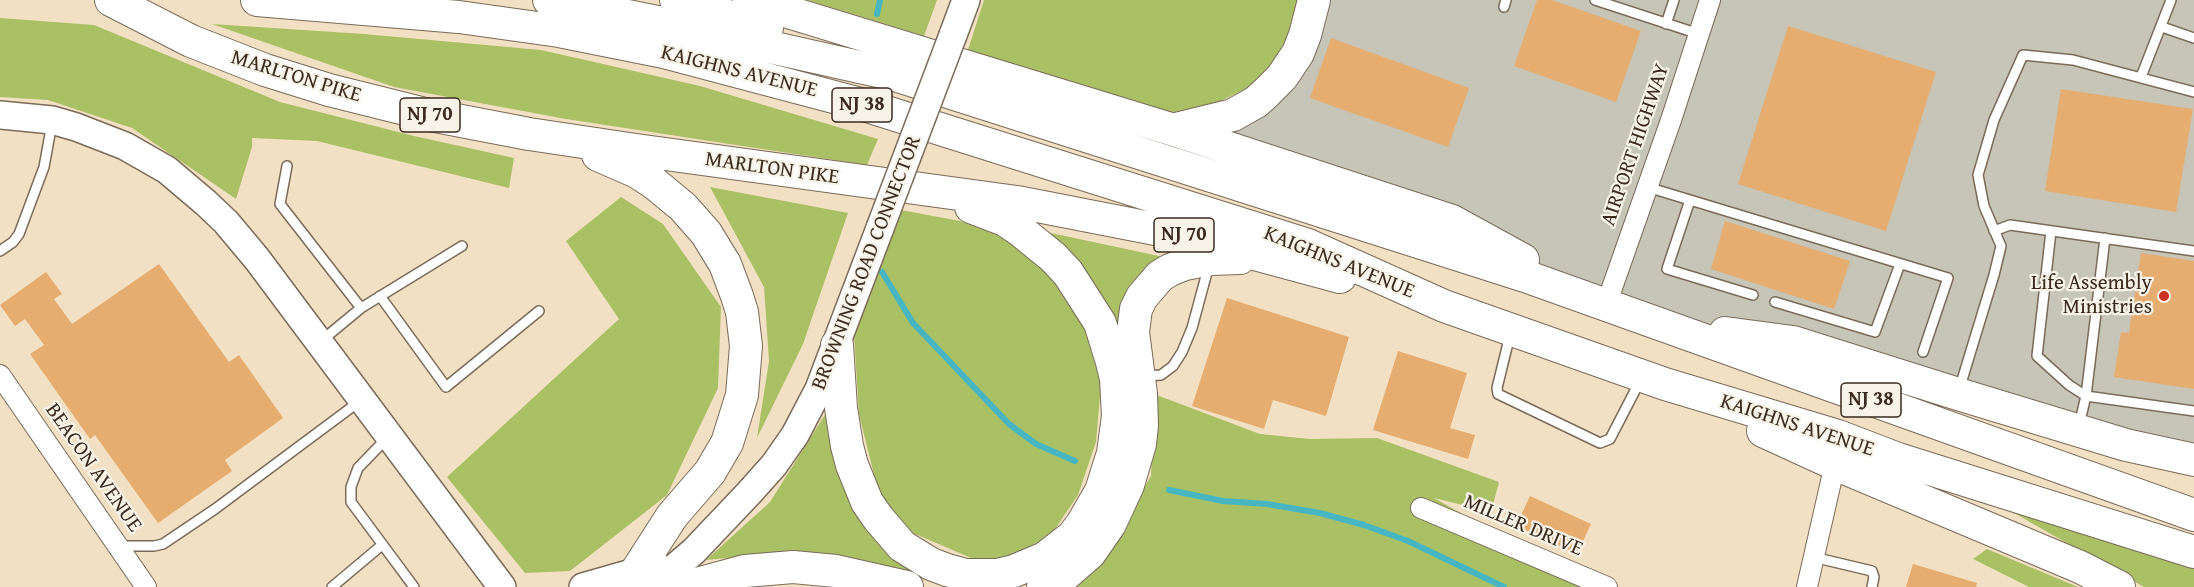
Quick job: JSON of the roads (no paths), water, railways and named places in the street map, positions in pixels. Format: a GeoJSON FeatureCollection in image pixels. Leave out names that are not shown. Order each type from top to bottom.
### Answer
{"type":"FeatureCollection","features":[{"type":"Feature","properties":{"kind":"highway","name":"MARLTON PIKE"},"geometry":{"type":"LineString","coordinates":[[111,0],[230,57],[300,81],[425,114],[562,139],[1017,202],[1135,224],[1272,258],[1444,306]]}},
{"type":"Feature","properties":{"kind":"highway","name":"KAIGHNS AVENUE"},"geometry":{"type":"LineString","coordinates":[[256,0],[351,6],[524,26],[628,44],[864,105],[1308,245],[1444,306],[1654,381],[1838,436],[1898,459],[2194,552]]}},
{"type":"Feature","properties":{"kind":"highway","name":"KAIGHNS AVENUE"},"geometry":{"type":"LineString","coordinates":[[549,0],[895,75],[1406,236],[1662,324],[1951,429],[2080,473]]}},
{"type":"Feature","properties":{"kind":"highway"},"geometry":{"type":"LineString","coordinates":[[676,0],[751,22],[895,75]]}},
{"type":"Feature","properties":{"kind":"highway"},"geometry":{"type":"LineString","coordinates":[[749,0],[1174,130],[1452,221],[1606,305]]}},
{"type":"Feature","properties":{"kind":"highway"},"geometry":{"type":"LineString","coordinates":[[1174,130],[1233,115],[1265,94],[1282,77],[1298,53],[1311,18],[1314,0]]}},
{"type":"Feature","properties":{"kind":"highway"},"geometry":{"type":"LineString","coordinates":[[562,139],[637,172],[683,207],[716,248],[731,279],[742,312],[746,346],[745,369],[742,395],[734,427],[710,472],[672,516],[635,582]]}},
{"type":"Feature","properties":{"kind":"highway"},"geometry":{"type":"LineString","coordinates":[[837,345],[841,408],[852,465],[867,502],[902,546],[931,564],[947,570],[965,575],[997,574],[1014,571],[1046,558],[1072,537],[1101,491],[1117,435],[1116,379],[1100,323],[1068,273],[1035,241],[1005,220],[992,214],[920,189]]}},
{"type":"Feature","properties":{"kind":"highway"},"geometry":{"type":"LineString","coordinates":[[1042,587],[1066,574],[1090,553],[1110,524],[1128,485],[1140,444],[1143,408],[1133,332],[1136,309],[1142,297],[1160,276],[1185,264],[1211,259],[1272,258]]}},
{"type":"Feature","properties":{"kind":"highway"},"geometry":{"type":"LineString","coordinates":[[1662,324],[1793,342],[2078,430],[2194,460]]}},
{"type":"Feature","properties":{"kind":"highway"},"geometry":{"type":"LineString","coordinates":[[1654,381],[1835,464],[2046,552],[2119,587]]}},
{"type":"Feature","properties":{"kind":"highway"},"geometry":{"type":"LineString","coordinates":[[2080,473],[2194,515]]}},
{"type":"Feature","properties":{"kind":"highway","name":"NJ 38"},"geometry":{"type":"LineString","coordinates":[[2080,473],[2194,495]]}},
{"type":"Feature","properties":{"kind":"highway"},"geometry":{"type":"LineString","coordinates":[[686,587],[745,571],[793,567],[836,572],[907,587]]}},
{"type":"Feature","properties":{"kind":"main road","name":"BROWNING ROAD CONNECTOR"},"geometry":{"type":"LineString","coordinates":[[635,582],[664,550],[735,507],[774,465],[800,428],[837,345],[966,0]]}},
{"type":"Feature","properties":{"kind":"main road"},"geometry":{"type":"LineString","coordinates":[[0,115],[29,116],[76,127],[125,146],[167,170],[187,185],[243,241],[504,587]]}},
{"type":"Feature","properties":{"kind":"main road"},"geometry":{"type":"LineString","coordinates":[[583,587],[635,582]]}},
{"type":"Feature","properties":{"kind":"street","name":"AIRPORT HIGHWAY"},"geometry":{"type":"LineString","coordinates":[[1606,305],[1710,0]]}},
{"type":"Feature","properties":{"kind":"street","name":"BEACON AVENUE"},"geometry":{"type":"LineString","coordinates":[[0,375],[143,586]]}},
{"type":"Feature","properties":{"kind":"street"},"geometry":{"type":"LineString","coordinates":[[1807,587],[1835,464]]}},
{"type":"Feature","properties":{"kind":"street","name":"MILLER DRIVE"},"geometry":{"type":"LineString","coordinates":[[1421,508],[1607,587]]}},
{"type":"Feature","properties":{"kind":"lane"},"geometry":{"type":"LineString","coordinates":[[1595,0],[1699,34]]}},
{"type":"Feature","properties":{"kind":"lane"},"geometry":{"type":"LineString","coordinates":[[1666,24],[1674,0]]}},
{"type":"Feature","properties":{"kind":"lane"},"geometry":{"type":"LineString","coordinates":[[2141,77],[2171,0]]}},
{"type":"Feature","properties":{"kind":"lane"},"geometry":{"type":"LineString","coordinates":[[2162,27],[2194,38]]}},
{"type":"Feature","properties":{"kind":"lane"},"geometry":{"type":"LineString","coordinates":[[1958,394],[2001,246],[1984,206],[1978,175],[1994,120],[2023,55],[2073,60],[2194,92]]}},
{"type":"Feature","properties":{"kind":"lane"},"geometry":{"type":"LineString","coordinates":[[0,251],[13,242],[19,234],[44,167],[52,120]]}},
{"type":"Feature","properties":{"kind":"lane"},"geometry":{"type":"LineString","coordinates":[[287,166],[280,204],[361,308]]}},
{"type":"Feature","properties":{"kind":"lane"},"geometry":{"type":"LineString","coordinates":[[1647,187],[1948,278],[1923,352]]}},
{"type":"Feature","properties":{"kind":"lane"},"geometry":{"type":"LineString","coordinates":[[1690,200],[1667,269],[1753,295]]}},
{"type":"Feature","properties":{"kind":"lane"},"geometry":{"type":"LineString","coordinates":[[1994,231],[2010,225],[2194,251]]}},
{"type":"Feature","properties":{"kind":"lane"},"geometry":{"type":"LineString","coordinates":[[2052,231],[2037,356],[2062,379],[2086,396],[2194,411]]}},
{"type":"Feature","properties":{"kind":"lane"},"geometry":{"type":"LineString","coordinates":[[2078,430],[2086,396],[2105,238]]}},
{"type":"Feature","properties":{"kind":"lane"},"geometry":{"type":"LineString","coordinates":[[320,343],[361,308],[462,246]]}},
{"type":"Feature","properties":{"kind":"lane"},"geometry":{"type":"LineString","coordinates":[[1139,376],[1161,375],[1173,366],[1182,352],[1192,328],[1211,259]]}},
{"type":"Feature","properties":{"kind":"lane"},"geometry":{"type":"LineString","coordinates":[[1775,302],[1875,332],[1900,264]]}},
{"type":"Feature","properties":{"kind":"lane"},"geometry":{"type":"LineString","coordinates":[[380,296],[446,387],[539,311]]}},
{"type":"Feature","properties":{"kind":"lane"},"geometry":{"type":"LineString","coordinates":[[1511,329],[1497,388],[1498,394],[1600,443],[1610,439],[1654,381]]}},
{"type":"Feature","properties":{"kind":"lane"},"geometry":{"type":"LineString","coordinates":[[117,546],[163,544],[215,509],[362,400]]}},
{"type":"Feature","properties":{"kind":"lane"},"geometry":{"type":"LineString","coordinates":[[389,436],[358,468],[351,487],[351,502],[414,587]]}},
{"type":"Feature","properties":{"kind":"lane"},"geometry":{"type":"LineString","coordinates":[[332,587],[382,545]]}},
{"type":"Feature","properties":{"kind":"lane"},"geometry":{"type":"LineString","coordinates":[[1814,557],[1872,572],[1874,577],[1872,587]]}},
{"type":"Feature","properties":{"kind":"waterway"},"geometry":{"type":"LineString","coordinates":[[877,14],[880,0]]}},
{"type":"Feature","properties":{"kind":"waterway"},"geometry":{"type":"LineString","coordinates":[[882,272],[913,323],[1009,424],[1036,444],[1075,461]]}},
{"type":"Feature","properties":{"kind":"waterway"},"geometry":{"type":"LineString","coordinates":[[1169,490],[1223,501],[1267,504],[1320,513],[1364,525],[1408,541],[1504,587]]}},
{"type":"Feature","properties":{"kind":"place","name":"Life Assembly Ministries"},"geometry":{"type":"Point","coordinates":[2164,296]}}]}
